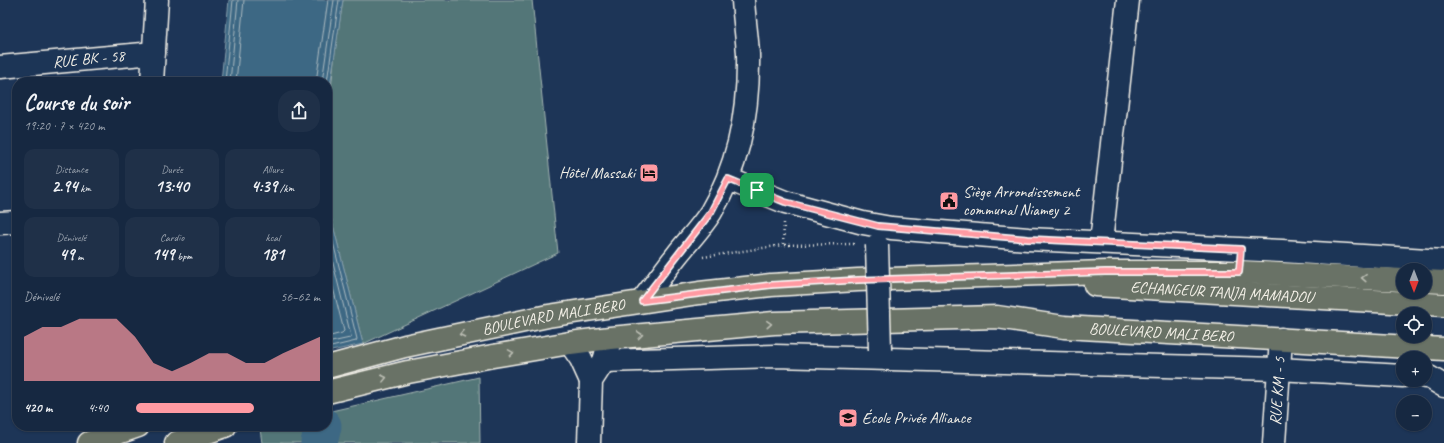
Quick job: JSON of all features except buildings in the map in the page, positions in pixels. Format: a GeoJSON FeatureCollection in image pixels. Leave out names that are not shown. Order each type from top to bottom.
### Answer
{"type":"FeatureCollection","features":[{"type":"Feature","properties":{"kind":"main road","name":"BOULEVARD MALI BERO"},"geometry":{"type":"LineString","coordinates":[[332,365],[406,346],[548,316],[642,301],[771,285],[858,280],[1105,272],[1239,272],[1396,280]]}},
{"type":"Feature","properties":{"kind":"main road","name":"ECHANGEUR TANJA MAMADOU"},"geometry":{"type":"LineString","coordinates":[[1000,276],[1120,287],[1444,305]]}},
{"type":"Feature","properties":{"kind":"main road"},"geometry":{"type":"LineString","coordinates":[[1432,281],[1444,282]]}},
{"type":"Feature","properties":{"kind":"main road","name":"BOULEVARD MALI BERO"},"geometry":{"type":"LineString","coordinates":[[336,390],[408,372],[570,343],[774,323],[997,317],[1064,327],[1281,339],[1396,340]]}},
{"type":"Feature","properties":{"kind":"main road","name":"ECHANGEUR TANJA MAMADOU"},"geometry":{"type":"LineString","coordinates":[[997,317],[1119,318],[1396,333]]}},
{"type":"Feature","properties":{"kind":"main road"},"geometry":{"type":"LineString","coordinates":[[1432,338],[1444,335]]}},
{"type":"Feature","properties":{"kind":"main road"},"geometry":{"type":"LineString","coordinates":[[1426,343],[1444,358]]}},
{"type":"Feature","properties":{"kind":"main road","name":"BOULEVARD MALI BERO"},"geometry":{"type":"LineString","coordinates":[[1430,343],[1444,349]]}},
{"type":"Feature","properties":{"kind":"main road"},"geometry":{"type":"LineString","coordinates":[[89,443],[117,431]]}},
{"type":"Feature","properties":{"kind":"main road"},"geometry":{"type":"LineString","coordinates":[[176,443],[211,431]]}},
{"type":"Feature","properties":{"kind":"street"},"geometry":{"type":"LineString","coordinates":[[152,77],[157,0]]}},
{"type":"Feature","properties":{"kind":"street"},"geometry":{"type":"LineString","coordinates":[[642,301],[711,212],[728,179],[740,143],[746,108],[748,55],[743,0]]}},
{"type":"Feature","properties":{"kind":"street"},"geometry":{"type":"LineString","coordinates":[[1101,242],[1128,0]]}},
{"type":"Feature","properties":{"kind":"street","name":"RUE BK - 58"},"geometry":{"type":"LineString","coordinates":[[0,68],[154,53]]}},
{"type":"Feature","properties":{"kind":"street"},"geometry":{"type":"LineString","coordinates":[[728,179],[785,202],[863,223],[891,228],[1028,239],[1241,249],[1444,261]]}},
{"type":"Feature","properties":{"kind":"street"},"geometry":{"type":"LineString","coordinates":[[0,223],[12,222]]}},
{"type":"Feature","properties":{"kind":"street"},"geometry":{"type":"LineString","coordinates":[[877,245],[880,350]]}},
{"type":"Feature","properties":{"kind":"street"},"geometry":{"type":"LineString","coordinates":[[1239,272],[1241,249]]}},
{"type":"Feature","properties":{"kind":"street"},"geometry":{"type":"LineString","coordinates":[[591,381],[604,361],[610,338]]}},
{"type":"Feature","properties":{"kind":"street","name":"RUE KM - 5"},"geometry":{"type":"LineString","coordinates":[[1274,443],[1281,339]]}},
{"type":"Feature","properties":{"kind":"street"},"geometry":{"type":"LineString","coordinates":[[570,343],[591,381],[589,443]]}},
{"type":"Feature","properties":{"kind":"street"},"geometry":{"type":"LineString","coordinates":[[604,361],[775,356],[1278,369],[1396,376]]}},
{"type":"Feature","properties":{"kind":"street"},"geometry":{"type":"LineString","coordinates":[[1432,379],[1444,386]]}},
{"type":"Feature","properties":{"kind":"path"},"geometry":{"type":"LineString","coordinates":[[783,245],[785,202]]}},
{"type":"Feature","properties":{"kind":"path"},"geometry":{"type":"LineString","coordinates":[[677,254],[707,258],[783,245],[877,245]]}},
{"type":"Feature","properties":{"kind":"green space"},"geometry":{"type":"Polygon","coordinates":[[[343,0],[532,0],[558,253],[363,344],[332,222],[332,80],[343,0]]]}},
{"type":"Feature","properties":{"kind":"green space"},"geometry":{"type":"Polygon","coordinates":[[[479,377],[480,443],[262,443],[260,431],[332,431],[332,411],[479,377]]]}},
{"type":"Feature","properties":{"kind":"water"},"geometry":{"type":"Polygon","coordinates":[[[229,0],[343,0],[331,77],[221,77],[229,0]]]}},
{"type":"Feature","properties":{"kind":"water"},"geometry":{"type":"Polygon","coordinates":[[[332,221],[363,344],[332,351],[332,221]]]}},
{"type":"Feature","properties":{"kind":"waterway"},"geometry":{"type":"LineString","coordinates":[[319,443],[322,431]]}},
{"type":"Feature","properties":{"kind":"place","name":"Hôtel Massaki"},"geometry":{"type":"Point","coordinates":[649,173]}},
{"type":"Feature","properties":{"kind":"place","name":"Siège Arrondissement communal Niamey 2"},"geometry":{"type":"Point","coordinates":[949,201]}},
{"type":"Feature","properties":{"kind":"place","name":"École Privée Alliance"},"geometry":{"type":"Point","coordinates":[848,418]}},
{"type":"Feature","properties":{"kind":"route"},"geometry":{"type":"LineString","coordinates":[[728,179],[757,190],[785,202],[863,223],[891,228],[1028,239],[1241,249],[1239,272],[1105,272],[858,280],[771,285],[642,301],[711,212],[728,179]]}}]}
